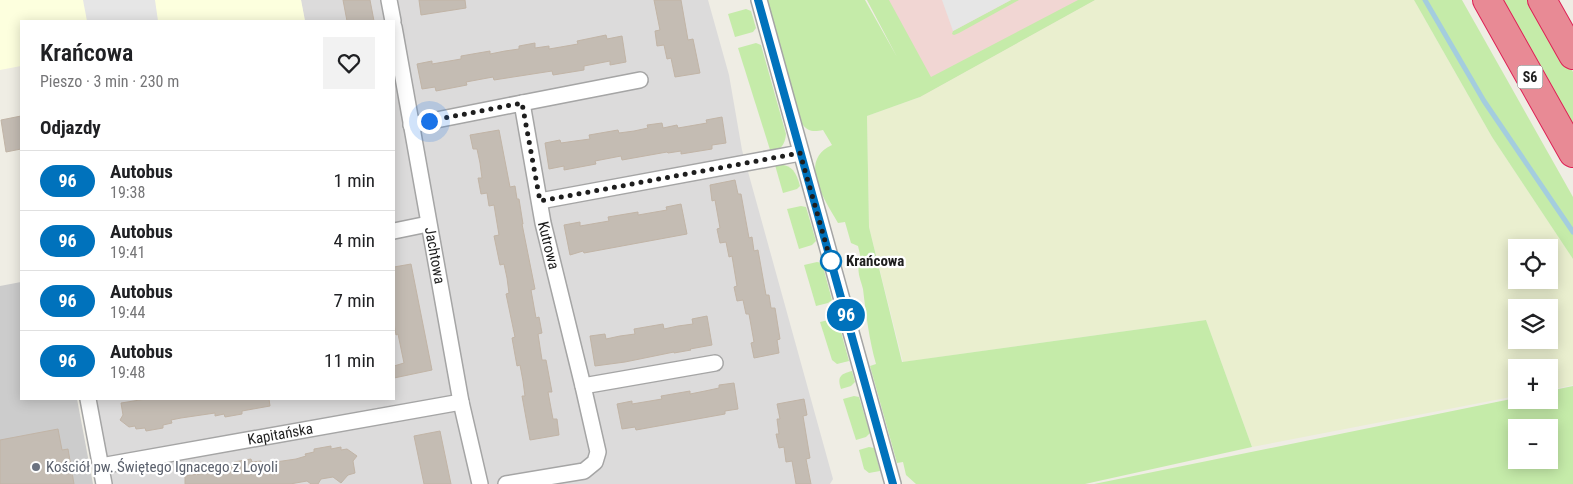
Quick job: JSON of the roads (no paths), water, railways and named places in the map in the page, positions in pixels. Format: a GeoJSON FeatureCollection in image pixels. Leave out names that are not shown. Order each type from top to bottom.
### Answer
{"type":"FeatureCollection","features":[{"type":"Feature","properties":{"kind":"highway","name":"S6"},"geometry":{"type":"LineString","coordinates":[[1487,0],[1573,153]]}},
{"type":"Feature","properties":{"kind":"highway"},"geometry":{"type":"LineString","coordinates":[[1542,0],[1573,54]]}},
{"type":"Feature","properties":{"kind":"highway"},"geometry":{"type":"LineString","coordinates":[[1563,0],[1573,24]]}},
{"type":"Feature","properties":{"kind":"street"},"geometry":{"type":"LineString","coordinates":[[389,0],[393,20]]}},
{"type":"Feature","properties":{"kind":"street"},"geometry":{"type":"LineString","coordinates":[[758,0],[893,484]]}},
{"type":"Feature","properties":{"kind":"street","name":"Jachtowa"},"geometry":{"type":"LineString","coordinates":[[395,33],[461,402],[480,484]]}},
{"type":"Feature","properties":{"kind":"street"},"geometry":{"type":"LineString","coordinates":[[411,125],[640,80]]}},
{"type":"Feature","properties":{"kind":"street","name":"Kutrowa"},"geometry":{"type":"LineString","coordinates":[[506,484],[584,471],[595,462],[598,446],[546,232],[522,103]]}},
{"type":"Feature","properties":{"kind":"street"},"geometry":{"type":"LineString","coordinates":[[540,201],[800,153]]}},
{"type":"Feature","properties":{"kind":"street"},"geometry":{"type":"LineString","coordinates":[[395,231],[428,224]]}},
{"type":"Feature","properties":{"kind":"street"},"geometry":{"type":"LineString","coordinates":[[583,386],[715,362]]}},
{"type":"Feature","properties":{"kind":"street"},"geometry":{"type":"LineString","coordinates":[[88,400],[104,484]]}},
{"type":"Feature","properties":{"kind":"street","name":"Kapitańska"},"geometry":{"type":"LineString","coordinates":[[101,466],[461,402]]}},
{"type":"Feature","properties":{"kind":"waterway"},"geometry":{"type":"LineString","coordinates":[[1425,0],[1484,101],[1573,232]]}},
{"type":"Feature","properties":{"kind":"place","name":"Krańcowa"},"geometry":{"type":"Point","coordinates":[831,261]}},
{"type":"Feature","properties":{"kind":"place","name":"Kościół pw. Świętego Ignacego z Loyoli"},"geometry":{"type":"Point","coordinates":[36,467]}}]}
